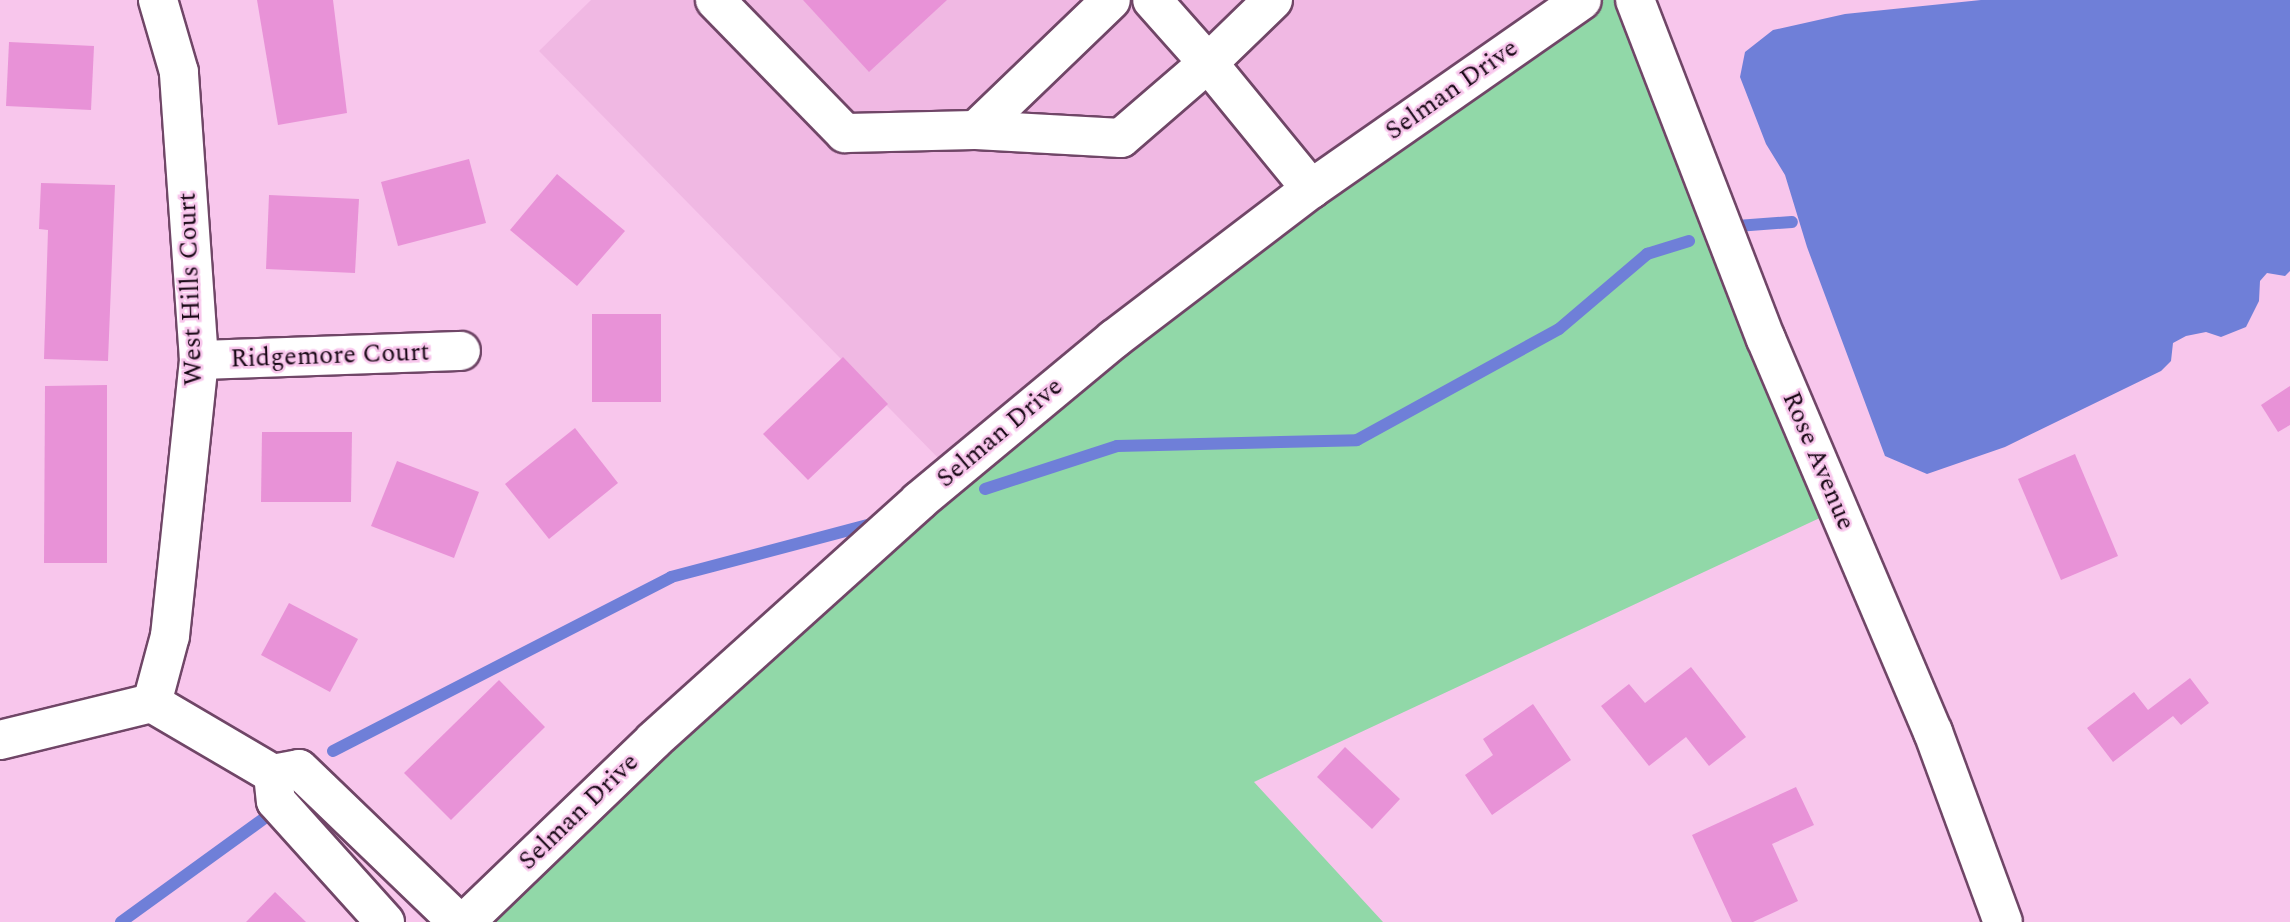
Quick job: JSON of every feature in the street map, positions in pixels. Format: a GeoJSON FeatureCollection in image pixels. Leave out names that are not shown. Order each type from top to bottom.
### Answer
{"type":"FeatureCollection","features":[{"type":"Feature","properties":{"kind":"street","name":"West Hills Court"},"geometry":{"type":"LineString","coordinates":[[152,703],[170,636],[200,360],[179,72],[158,0]]}},
{"type":"Feature","properties":{"kind":"street"},"geometry":{"type":"LineString","coordinates":[[715,0],[845,133],[976,130],[1121,138],[1208,62],[1273,0]]}},
{"type":"Feature","properties":{"kind":"street"},"geometry":{"type":"LineString","coordinates":[[976,130],[1111,0]]}},
{"type":"Feature","properties":{"kind":"street"},"geometry":{"type":"LineString","coordinates":[[1152,0],[1208,62],[1311,189]]}},
{"type":"Feature","properties":{"kind":"street","name":"Selman Drive"},"geometry":{"type":"LineString","coordinates":[[465,922],[654,740],[919,501],[1114,339],[1311,189],[1582,0]]}},
{"type":"Feature","properties":{"kind":"street","name":"Rose Avenue"},"geometry":{"type":"LineString","coordinates":[[1636,0],[1766,339],[1933,732],[2003,922]]}},
{"type":"Feature","properties":{"kind":"street","name":"Ridgemore Court"},"geometry":{"type":"LineString","coordinates":[[200,360],[461,351]]}},
{"type":"Feature","properties":{"kind":"street"},"geometry":{"type":"LineString","coordinates":[[0,740],[152,703],[273,774],[299,769],[458,922]]}},
{"type":"Feature","properties":{"kind":"street"},"geometry":{"type":"LineString","coordinates":[[273,774],[276,801],[385,922]]}},
{"type":"Feature","properties":{"kind":"shaded area"},"geometry":{"type":"Polygon","coordinates":[[[591,0],[1633,0],[945,465],[539,51],[591,0]]]}},
{"type":"Feature","properties":{"kind":"green space"},"geometry":{"type":"Polygon","coordinates":[[[1582,0],[1635,0],[1839,509],[1254,782],[1383,922],[467,922],[919,501],[1582,0]]]}},
{"type":"Feature","properties":{"kind":"water"},"geometry":{"type":"Polygon","coordinates":[[[1981,0],[2290,0],[2290,271],[2285,276],[2267,273],[2260,281],[2259,301],[2246,327],[2221,337],[2206,332],[2186,336],[2173,343],[2171,361],[2161,371],[2005,447],[1927,474],[1885,456],[1807,247],[1785,175],[1766,144],[1740,77],[1745,52],[1773,30],[1845,14],[1981,0]]]}},
{"type":"Feature","properties":{"kind":"building"},"geometry":{"type":"Polygon","coordinates":[[[257,0],[333,0],[347,113],[278,125],[257,0]]]}},
{"type":"Feature","properties":{"kind":"building"},"geometry":{"type":"Polygon","coordinates":[[[803,0],[947,0],[869,72],[803,0]]]}},
{"type":"Feature","properties":{"kind":"building"},"geometry":{"type":"Polygon","coordinates":[[[9,42],[94,46],[91,110],[6,106],[9,42]]]}},
{"type":"Feature","properties":{"kind":"building"},"geometry":{"type":"Polygon","coordinates":[[[469,159],[486,223],[398,246],[381,182],[469,159]]]}},
{"type":"Feature","properties":{"kind":"building"},"geometry":{"type":"Polygon","coordinates":[[[557,174],[625,231],[577,286],[510,230],[557,174]]]}},
{"type":"Feature","properties":{"kind":"building"},"geometry":{"type":"Polygon","coordinates":[[[41,183],[115,185],[108,361],[44,359],[48,230],[39,229],[41,183]]]}},
{"type":"Feature","properties":{"kind":"building"},"geometry":{"type":"Polygon","coordinates":[[[269,195],[359,199],[355,273],[266,269],[269,195]]]}},
{"type":"Feature","properties":{"kind":"building"},"geometry":{"type":"Polygon","coordinates":[[[592,314],[661,314],[661,402],[592,402],[592,314]]]}},
{"type":"Feature","properties":{"kind":"building"},"geometry":{"type":"Polygon","coordinates":[[[843,357],[888,404],[808,480],[763,434],[843,357]]]}},
{"type":"Feature","properties":{"kind":"building"},"geometry":{"type":"Polygon","coordinates":[[[107,385],[107,563],[44,563],[45,386],[107,385]]]}},
{"type":"Feature","properties":{"kind":"building"},"geometry":{"type":"Polygon","coordinates":[[[2290,386],[2290,425],[2278,432],[2261,405],[2290,386]]]}},
{"type":"Feature","properties":{"kind":"building"},"geometry":{"type":"Polygon","coordinates":[[[575,428],[618,483],[549,539],[505,484],[575,428]]]}},
{"type":"Feature","properties":{"kind":"building"},"geometry":{"type":"Polygon","coordinates":[[[262,432],[352,432],[351,502],[261,502],[262,432]]]}},
{"type":"Feature","properties":{"kind":"building"},"geometry":{"type":"Polygon","coordinates":[[[2075,454],[2118,556],[2061,580],[2018,479],[2075,454]]]}},
{"type":"Feature","properties":{"kind":"building"},"geometry":{"type":"Polygon","coordinates":[[[397,461],[479,492],[454,558],[371,526],[397,461]]]}},
{"type":"Feature","properties":{"kind":"building"},"geometry":{"type":"Polygon","coordinates":[[[289,603],[358,639],[330,692],[261,655],[289,603]]]}},
{"type":"Feature","properties":{"kind":"building"},"geometry":{"type":"Polygon","coordinates":[[[1691,667],[1746,737],[1709,766],[1686,737],[1649,766],[1601,706],[1629,684],[1645,703],[1691,667]]]}},
{"type":"Feature","properties":{"kind":"building"},"geometry":{"type":"Polygon","coordinates":[[[2190,678],[2209,703],[2181,725],[2173,716],[2113,762],[2087,728],[2134,692],[2148,710],[2190,678]]]}},
{"type":"Feature","properties":{"kind":"building"},"geometry":{"type":"Polygon","coordinates":[[[499,680],[545,727],[451,820],[404,773],[499,680]]]}},
{"type":"Feature","properties":{"kind":"building"},"geometry":{"type":"Polygon","coordinates":[[[1533,704],[1571,760],[1492,815],[1465,775],[1493,755],[1483,739],[1533,704]]]}},
{"type":"Feature","properties":{"kind":"building"},"geometry":{"type":"Polygon","coordinates":[[[1345,747],[1400,799],[1372,829],[1317,777],[1345,747]]]}},
{"type":"Feature","properties":{"kind":"building"},"geometry":{"type":"Polygon","coordinates":[[[1796,787],[1814,825],[1772,844],[1798,901],[1753,922],[1732,922],[1692,835],[1796,787]]]}},
{"type":"Feature","properties":{"kind":"building"},"geometry":{"type":"Polygon","coordinates":[[[275,892],[306,922],[246,922],[275,892]]]}},
{"type":"Feature","properties":{"kind":"waterway"},"geometry":{"type":"LineString","coordinates":[[1737,226],[1792,222]]}},
{"type":"Feature","properties":{"kind":"waterway"},"geometry":{"type":"LineString","coordinates":[[985,489],[1117,446],[1357,440],[1559,329],[1647,254],[1689,241]]}},
{"type":"Feature","properties":{"kind":"waterway"},"geometry":{"type":"LineString","coordinates":[[333,751],[671,577],[875,523]]}},
{"type":"Feature","properties":{"kind":"waterway"},"geometry":{"type":"LineString","coordinates":[[121,922],[269,815]]}}]}
